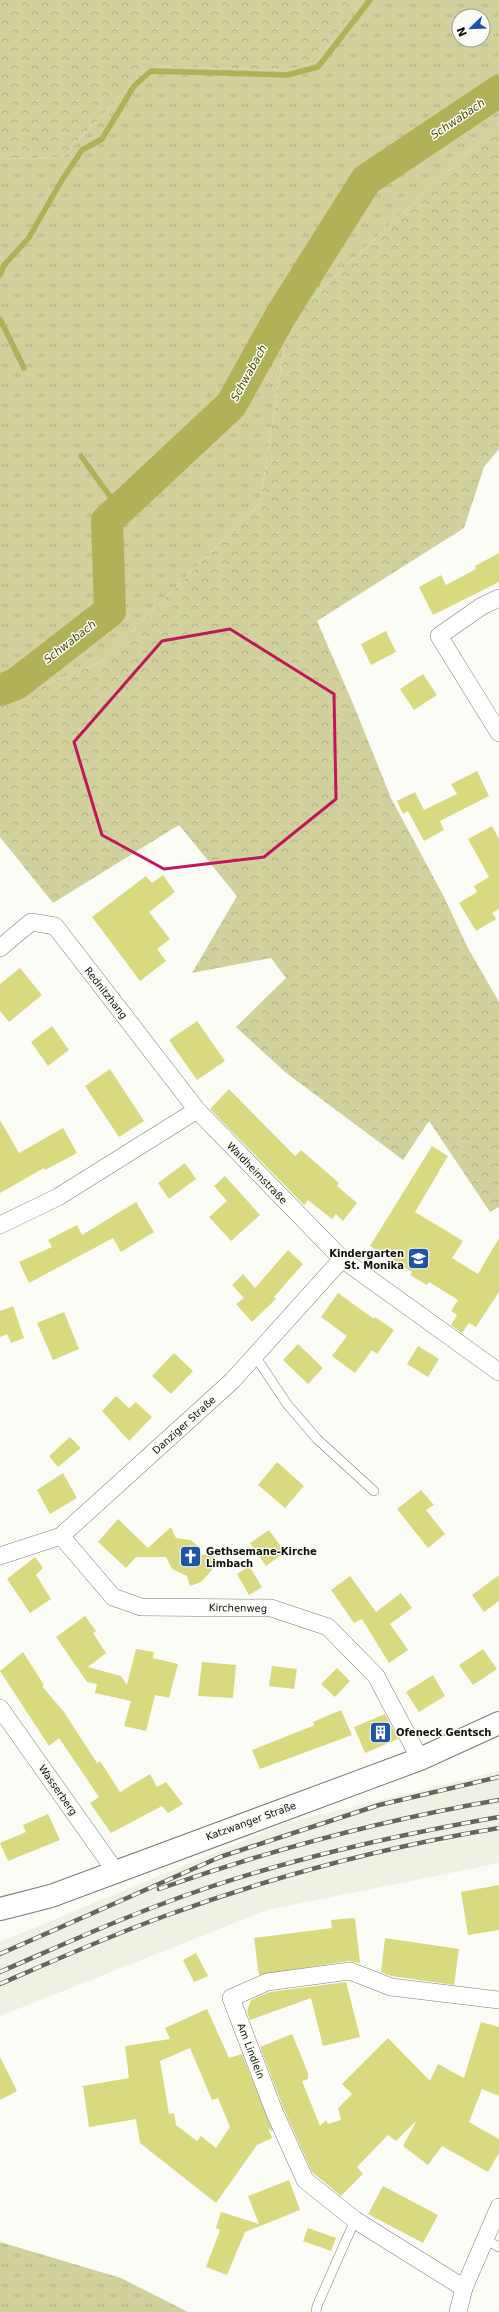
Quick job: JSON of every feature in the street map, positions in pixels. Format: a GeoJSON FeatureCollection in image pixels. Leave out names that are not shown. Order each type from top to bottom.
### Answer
{"type":"FeatureCollection","features":[{"type":"Feature","properties":{"kind":"main road","name":"Katzwanger Straße"},"geometry":{"type":"LineString","coordinates":[[0,1909],[51,1896],[420,1759],[499,1723]]}},
{"type":"Feature","properties":{"kind":"street"},"geometry":{"type":"LineString","coordinates":[[499,598],[482,606],[439,636],[499,733]]}},
{"type":"Feature","properties":{"kind":"street","name":"Rednitzhang"},"geometry":{"type":"LineString","coordinates":[[0,948],[31,922],[55,926],[197,1110]]}},
{"type":"Feature","properties":{"kind":"street"},"geometry":{"type":"LineString","coordinates":[[0,1225],[58,1197],[197,1110]]}},
{"type":"Feature","properties":{"kind":"street","name":"Waldheimstraße"},"geometry":{"type":"LineString","coordinates":[[197,1110],[342,1259],[499,1372]]}},
{"type":"Feature","properties":{"kind":"street","name":"Danziger Straße"},"geometry":{"type":"LineString","coordinates":[[0,1556],[61,1536],[232,1381],[342,1259]]}},
{"type":"Feature","properties":{"kind":"street","name":"Kirchenweg"},"geometry":{"type":"LineString","coordinates":[[61,1536],[113,1597],[141,1607],[271,1608],[328,1627],[376,1676],[420,1759]]}},
{"type":"Feature","properties":{"kind":"street","name":"Wasserberg"},"geometry":{"type":"LineString","coordinates":[[0,1708],[116,1872]]}},
{"type":"Feature","properties":{"kind":"street","name":"Am Lindlein"},"geometry":{"type":"LineString","coordinates":[[464,2288],[354,2220],[305,2180],[274,2111],[232,1998],[267,1982],[350,1971],[390,1987],[499,2000]]}},
{"type":"Feature","properties":{"kind":"street"},"geometry":{"type":"LineString","coordinates":[[458,2312],[464,2288],[492,2243],[499,2207]]}},
{"type":"Feature","properties":{"kind":"lane"},"geometry":{"type":"LineString","coordinates":[[255,1356],[287,1404],[322,1444],[374,1491]]}},
{"type":"Feature","properties":{"kind":"lane"},"geometry":{"type":"LineString","coordinates":[[316,2312],[317,2306],[354,2220]]}},
{"type":"Feature","properties":{"kind":"highlighted area"},"geometry":{"type":"Polygon","coordinates":[[[230,629],[334,694],[336,799],[264,857],[164,869],[102,835],[74,742],[162,641],[230,629]]]}},
{"type":"Feature","properties":{"kind":"shaded area"},"geometry":{"type":"Polygon","coordinates":[[[499,1771],[499,1863],[267,1910],[0,2016],[0,1942],[286,1823],[499,1771]]]}},
{"type":"Feature","properties":{"kind":"green space"},"geometry":{"type":"Polygon","coordinates":[[[0,0],[363,0],[316,62],[287,70],[148,66],[63,157],[0,159],[0,0]]]}},
{"type":"Feature","properties":{"kind":"green space"},"geometry":{"type":"Polygon","coordinates":[[[363,0],[499,0],[499,123],[288,320],[260,503],[101,662],[0,703],[0,159],[63,157],[148,66],[287,70],[316,62],[363,0]]]}},
{"type":"Feature","properties":{"kind":"green space"},"geometry":{"type":"Polygon","coordinates":[[[499,123],[499,449],[484,467],[464,528],[317,621],[354,706],[391,798],[443,895],[468,948],[499,1002],[499,1207],[490,1212],[429,1121],[403,1160],[285,1072],[236,1027],[286,978],[271,958],[192,973],[237,896],[179,825],[53,903],[0,837],[0,703],[101,662],[260,503],[288,320],[499,123]]]}},
{"type":"Feature","properties":{"kind":"green space"},"geometry":{"type":"Polygon","coordinates":[[[0,2242],[121,2278],[188,2312],[0,2312],[0,2242]]]}},
{"type":"Feature","properties":{"kind":"building"},"geometry":{"type":"Polygon","coordinates":[[[499,553],[499,582],[433,615],[419,587],[441,575],[446,585],[476,569],[475,566],[499,553]]]}},
{"type":"Feature","properties":{"kind":"building"},"geometry":{"type":"Polygon","coordinates":[[[386,631],[396,652],[371,665],[361,644],[386,631]]]}},
{"type":"Feature","properties":{"kind":"building"},"geometry":{"type":"Polygon","coordinates":[[[423,674],[437,695],[414,710],[400,689],[423,674]]]}},
{"type":"Feature","properties":{"kind":"building"},"geometry":{"type":"Polygon","coordinates":[[[477,771],[489,796],[440,821],[444,830],[424,841],[408,811],[403,814],[397,801],[415,792],[424,810],[457,794],[451,784],[477,771]]]}},
{"type":"Feature","properties":{"kind":"building"},"geometry":{"type":"Polygon","coordinates":[[[492,826],[499,839],[499,909],[492,913],[496,919],[476,931],[459,903],[477,892],[474,886],[489,877],[468,839],[492,826]]]}},
{"type":"Feature","properties":{"kind":"building"},"geometry":{"type":"Polygon","coordinates":[[[163,875],[175,892],[149,912],[170,939],[157,949],[166,961],[140,981],[92,917],[146,876],[152,883],[163,875]]]}},
{"type":"Feature","properties":{"kind":"building"},"geometry":{"type":"Polygon","coordinates":[[[20,968],[42,995],[9,1022],[0,1011],[0,984],[20,968]]]}},
{"type":"Feature","properties":{"kind":"building"},"geometry":{"type":"Polygon","coordinates":[[[197,1021],[225,1061],[197,1080],[169,1040],[197,1021]]]}},
{"type":"Feature","properties":{"kind":"building"},"geometry":{"type":"Polygon","coordinates":[[[52,1026],[69,1050],[48,1066],[31,1042],[52,1026]]]}},
{"type":"Feature","properties":{"kind":"building"},"geometry":{"type":"Polygon","coordinates":[[[110,1069],[144,1121],[119,1137],[85,1086],[110,1069]]]}},
{"type":"Feature","properties":{"kind":"building"},"geometry":{"type":"Polygon","coordinates":[[[229,1089],[295,1156],[301,1150],[339,1183],[337,1186],[357,1203],[343,1221],[336,1214],[332,1219],[308,1200],[304,1205],[210,1109],[229,1089]]]}},
{"type":"Feature","properties":{"kind":"building"},"geometry":{"type":"Polygon","coordinates":[[[0,1120],[19,1153],[63,1128],[77,1153],[45,1170],[44,1168],[0,1193],[0,1120]]]}},
{"type":"Feature","properties":{"kind":"building"},"geometry":{"type":"Polygon","coordinates":[[[432,1146],[448,1156],[415,1212],[463,1241],[452,1258],[478,1274],[499,1238],[499,1292],[476,1327],[469,1323],[462,1333],[451,1325],[457,1315],[451,1311],[458,1300],[429,1282],[427,1285],[410,1275],[412,1272],[370,1246],[432,1146]]]}},
{"type":"Feature","properties":{"kind":"building"},"geometry":{"type":"Polygon","coordinates":[[[185,1163],[196,1179],[169,1199],[158,1183],[185,1163]]]}},
{"type":"Feature","properties":{"kind":"building"},"geometry":{"type":"Polygon","coordinates":[[[225,1176],[260,1215],[231,1241],[209,1217],[227,1201],[214,1186],[225,1176]]]}},
{"type":"Feature","properties":{"kind":"building"},"geometry":{"type":"Polygon","coordinates":[[[136,1202],[154,1232],[121,1252],[113,1238],[29,1283],[19,1262],[52,1247],[48,1240],[77,1225],[82,1235],[136,1202]]]}},
{"type":"Feature","properties":{"kind":"building"},"geometry":{"type":"Polygon","coordinates":[[[288,1250],[303,1264],[274,1297],[276,1299],[252,1322],[236,1304],[244,1298],[232,1285],[243,1274],[255,1288],[288,1250]]]}},
{"type":"Feature","properties":{"kind":"building"},"geometry":{"type":"Polygon","coordinates":[[[338,1293],[374,1319],[375,1317],[394,1330],[377,1354],[372,1350],[355,1373],[332,1356],[347,1336],[321,1317],[338,1293]]]}},
{"type":"Feature","properties":{"kind":"building"},"geometry":{"type":"Polygon","coordinates":[[[13,1306],[24,1338],[11,1343],[7,1334],[0,1337],[0,1311],[13,1306]]]}},
{"type":"Feature","properties":{"kind":"building"},"geometry":{"type":"Polygon","coordinates":[[[64,1312],[79,1349],[53,1360],[37,1323],[64,1312]]]}},
{"type":"Feature","properties":{"kind":"building"},"geometry":{"type":"Polygon","coordinates":[[[298,1344],[323,1368],[308,1384],[283,1360],[298,1344]]]}},
{"type":"Feature","properties":{"kind":"building"},"geometry":{"type":"Polygon","coordinates":[[[418,1346],[439,1359],[428,1377],[407,1364],[418,1346]]]}},
{"type":"Feature","properties":{"kind":"building"},"geometry":{"type":"Polygon","coordinates":[[[174,1353],[193,1371],[171,1394],[152,1376],[174,1353]]]}},
{"type":"Feature","properties":{"kind":"building"},"geometry":{"type":"Polygon","coordinates":[[[116,1396],[129,1408],[136,1402],[152,1417],[129,1441],[102,1411],[116,1396]]]}},
{"type":"Feature","properties":{"kind":"building"},"geometry":{"type":"Polygon","coordinates":[[[70,1437],[81,1448],[58,1467],[49,1456],[70,1437]]]}},
{"type":"Feature","properties":{"kind":"building"},"geometry":{"type":"Polygon","coordinates":[[[277,1462],[304,1486],[285,1508],[258,1485],[277,1462]]]}},
{"type":"Feature","properties":{"kind":"building"},"geometry":{"type":"Polygon","coordinates":[[[63,1473],[77,1498],[50,1514],[37,1490],[63,1473]]]}},
{"type":"Feature","properties":{"kind":"building"},"geometry":{"type":"Polygon","coordinates":[[[421,1490],[434,1505],[426,1510],[445,1534],[428,1548],[397,1509],[421,1490]]]}},
{"type":"Feature","properties":{"kind":"building"},"geometry":{"type":"Polygon","coordinates":[[[118,1519],[148,1548],[171,1527],[176,1538],[191,1540],[199,1547],[202,1555],[215,1554],[212,1570],[201,1582],[190,1586],[187,1576],[172,1569],[166,1557],[136,1557],[126,1568],[98,1542],[118,1519]]]}},
{"type":"Feature","properties":{"kind":"building"},"geometry":{"type":"Polygon","coordinates":[[[269,1530],[285,1552],[266,1566],[250,1543],[269,1530]]]}},
{"type":"Feature","properties":{"kind":"building"},"geometry":{"type":"Polygon","coordinates":[[[35,1557],[43,1568],[36,1575],[51,1599],[30,1613],[7,1579],[35,1557]]]}},
{"type":"Feature","properties":{"kind":"building"},"geometry":{"type":"Polygon","coordinates":[[[249,1566],[262,1587],[249,1595],[237,1574],[249,1566]]]}},
{"type":"Feature","properties":{"kind":"building"},"geometry":{"type":"Polygon","coordinates":[[[499,1575],[499,1601],[484,1612],[472,1595],[499,1575]]]}},
{"type":"Feature","properties":{"kind":"building"},"geometry":{"type":"Polygon","coordinates":[[[350,1576],[376,1612],[401,1593],[412,1608],[390,1624],[408,1650],[389,1663],[362,1619],[354,1623],[331,1590],[350,1576]]]}},
{"type":"Feature","properties":{"kind":"building"},"geometry":{"type":"Polygon","coordinates":[[[85,1616],[96,1631],[93,1633],[106,1653],[88,1667],[121,1676],[127,1685],[136,1649],[154,1652],[153,1658],[178,1664],[169,1698],[155,1695],[146,1731],[124,1726],[131,1701],[95,1693],[97,1684],[87,1682],[56,1637],[85,1616]]]}},
{"type":"Feature","properties":{"kind":"building"},"geometry":{"type":"Polygon","coordinates":[[[483,1649],[497,1669],[473,1685],[459,1665],[483,1649]]]}},
{"type":"Feature","properties":{"kind":"building"},"geometry":{"type":"Polygon","coordinates":[[[23,1652],[44,1685],[42,1686],[64,1712],[97,1763],[100,1761],[120,1792],[150,1774],[157,1787],[166,1782],[183,1804],[168,1813],[162,1806],[111,1833],[90,1803],[99,1797],[59,1738],[49,1746],[0,1671],[23,1652]]]}},
{"type":"Feature","properties":{"kind":"building"},"geometry":{"type":"Polygon","coordinates":[[[202,1662],[236,1665],[233,1698],[198,1696],[202,1662]]]}},
{"type":"Feature","properties":{"kind":"building"},"geometry":{"type":"Polygon","coordinates":[[[272,1666],[297,1669],[294,1689],[269,1686],[272,1666]]]}},
{"type":"Feature","properties":{"kind":"building"},"geometry":{"type":"Polygon","coordinates":[[[337,1668],[350,1681],[335,1697],[321,1684],[337,1668]]]}},
{"type":"Feature","properties":{"kind":"building"},"geometry":{"type":"Polygon","coordinates":[[[433,1675],[445,1696],[419,1712],[406,1692],[433,1675]]]}},
{"type":"Feature","properties":{"kind":"building"},"geometry":{"type":"Polygon","coordinates":[[[341,1710],[352,1735],[260,1769],[252,1750],[315,1725],[313,1722],[341,1710]]]}},
{"type":"Feature","properties":{"kind":"building","name":"Ofeneck Gentsch"},"geometry":{"type":"Polygon","coordinates":[[[385,1714],[398,1739],[365,1753],[354,1727],[385,1714]]]}},
{"type":"Feature","properties":{"kind":"building"},"geometry":{"type":"Polygon","coordinates":[[[48,1814],[60,1840],[8,1861],[0,1843],[26,1832],[23,1825],[48,1814]]]}},
{"type":"Feature","properties":{"kind":"building"},"geometry":{"type":"Polygon","coordinates":[[[499,1885],[499,1930],[468,1935],[461,1892],[499,1885]]]}},
{"type":"Feature","properties":{"kind":"building"},"geometry":{"type":"Polygon","coordinates":[[[355,1918],[360,1963],[349,1961],[259,1975],[254,1938],[332,1928],[331,1920],[355,1918]]]}},
{"type":"Feature","properties":{"kind":"building"},"geometry":{"type":"Polygon","coordinates":[[[385,1938],[459,1949],[454,1985],[391,1976],[381,1972],[385,1938]]]}},
{"type":"Feature","properties":{"kind":"building"},"geometry":{"type":"Polygon","coordinates":[[[196,1953],[208,1976],[194,1982],[183,1960],[196,1953]]]}},
{"type":"Feature","properties":{"kind":"building"},"geometry":{"type":"Polygon","coordinates":[[[346,1982],[360,2037],[323,2046],[311,1998],[250,2020],[247,2011],[251,2000],[270,1992],[346,1982]]]}},
{"type":"Feature","properties":{"kind":"building"},"geometry":{"type":"Polygon","coordinates":[[[207,2009],[229,2058],[242,2054],[273,2132],[268,2128],[272,2138],[257,2145],[216,2203],[140,2143],[136,2119],[89,2127],[83,2086],[129,2078],[125,2046],[170,2039],[165,2028],[207,2009]],[[190,2048],[160,2061],[169,2114],[174,2113],[176,2125],[197,2141],[201,2136],[216,2148],[230,2127],[218,2098],[212,2100],[190,2048]]]}},
{"type":"Feature","properties":{"kind":"building"},"geometry":{"type":"Polygon","coordinates":[[[481,2022],[499,2027],[499,2096],[482,2089],[469,2122],[499,2139],[499,2153],[488,2172],[442,2146],[428,2165],[403,2146],[417,2120],[396,2141],[388,2135],[357,2167],[363,2174],[341,2196],[312,2172],[283,2107],[260,2047],[292,2034],[308,2073],[308,2079],[302,2081],[320,2126],[326,2120],[328,2124],[341,2120],[338,2108],[352,2094],[342,2084],[388,2038],[430,2081],[438,2064],[464,2078],[481,2022]]]}},
{"type":"Feature","properties":{"kind":"building"},"geometry":{"type":"Polygon","coordinates":[[[0,2057],[17,2091],[0,2100],[0,2057]]]}},
{"type":"Feature","properties":{"kind":"building"},"geometry":{"type":"Polygon","coordinates":[[[289,2180],[300,2210],[245,2232],[227,2275],[206,2267],[220,2230],[216,2228],[221,2212],[259,2224],[248,2196],[289,2180]]]}},
{"type":"Feature","properties":{"kind":"building"},"geometry":{"type":"Polygon","coordinates":[[[383,2186],[438,2215],[423,2243],[368,2214],[383,2186]]]}},
{"type":"Feature","properties":{"kind":"building"},"geometry":{"type":"Polygon","coordinates":[[[308,2228],[336,2238],[331,2251],[303,2241],[308,2228]]]}},
{"type":"Feature","properties":{"kind":"waterway"},"geometry":{"type":"LineString","coordinates":[[0,275],[4,265],[28,239],[62,180],[82,150],[102,139],[134,86],[151,71],[287,75],[318,67],[370,0]]}},
{"type":"Feature","properties":{"kind":"waterway","name":"Schwabach"},"geometry":{"type":"LineString","coordinates":[[0,690],[16,684],[110,611],[107,521],[231,405],[281,315],[366,180],[499,91]]}},
{"type":"Feature","properties":{"kind":"waterway"},"geometry":{"type":"LineString","coordinates":[[0,319],[24,368]]}},
{"type":"Feature","properties":{"kind":"waterway"},"geometry":{"type":"LineString","coordinates":[[81,456],[119,509]]}},
{"type":"Feature","properties":{"kind":"railway"},"geometry":{"type":"LineString","coordinates":[[0,1954],[220,1857],[379,1805],[499,1777]]}},
{"type":"Feature","properties":{"kind":"railway"},"geometry":{"type":"LineString","coordinates":[[159,1889],[243,1861],[327,1837],[413,1817],[499,1800]]}},
{"type":"Feature","properties":{"kind":"railway"},"geometry":{"type":"LineString","coordinates":[[0,1972],[141,1912],[203,1889],[244,1876],[328,1853],[413,1833],[499,1817]]}},
{"type":"Feature","properties":{"kind":"railway"},"geometry":{"type":"LineString","coordinates":[[0,1984],[82,1948],[123,1932],[247,1888],[330,1864],[414,1844],[499,1828]]}},
{"type":"Feature","properties":{"kind":"place","name":"Kindergarten St. Monika"},"geometry":{"type":"Point","coordinates":[419,1259]}},
{"type":"Feature","properties":{"kind":"place","name":"Gethsemane-Kirche Limbach"},"geometry":{"type":"Point","coordinates":[191,1557]}},
{"type":"Feature","properties":{"kind":"place","name":"Ofeneck Gentsch"},"geometry":{"type":"Point","coordinates":[381,1732]}}]}
